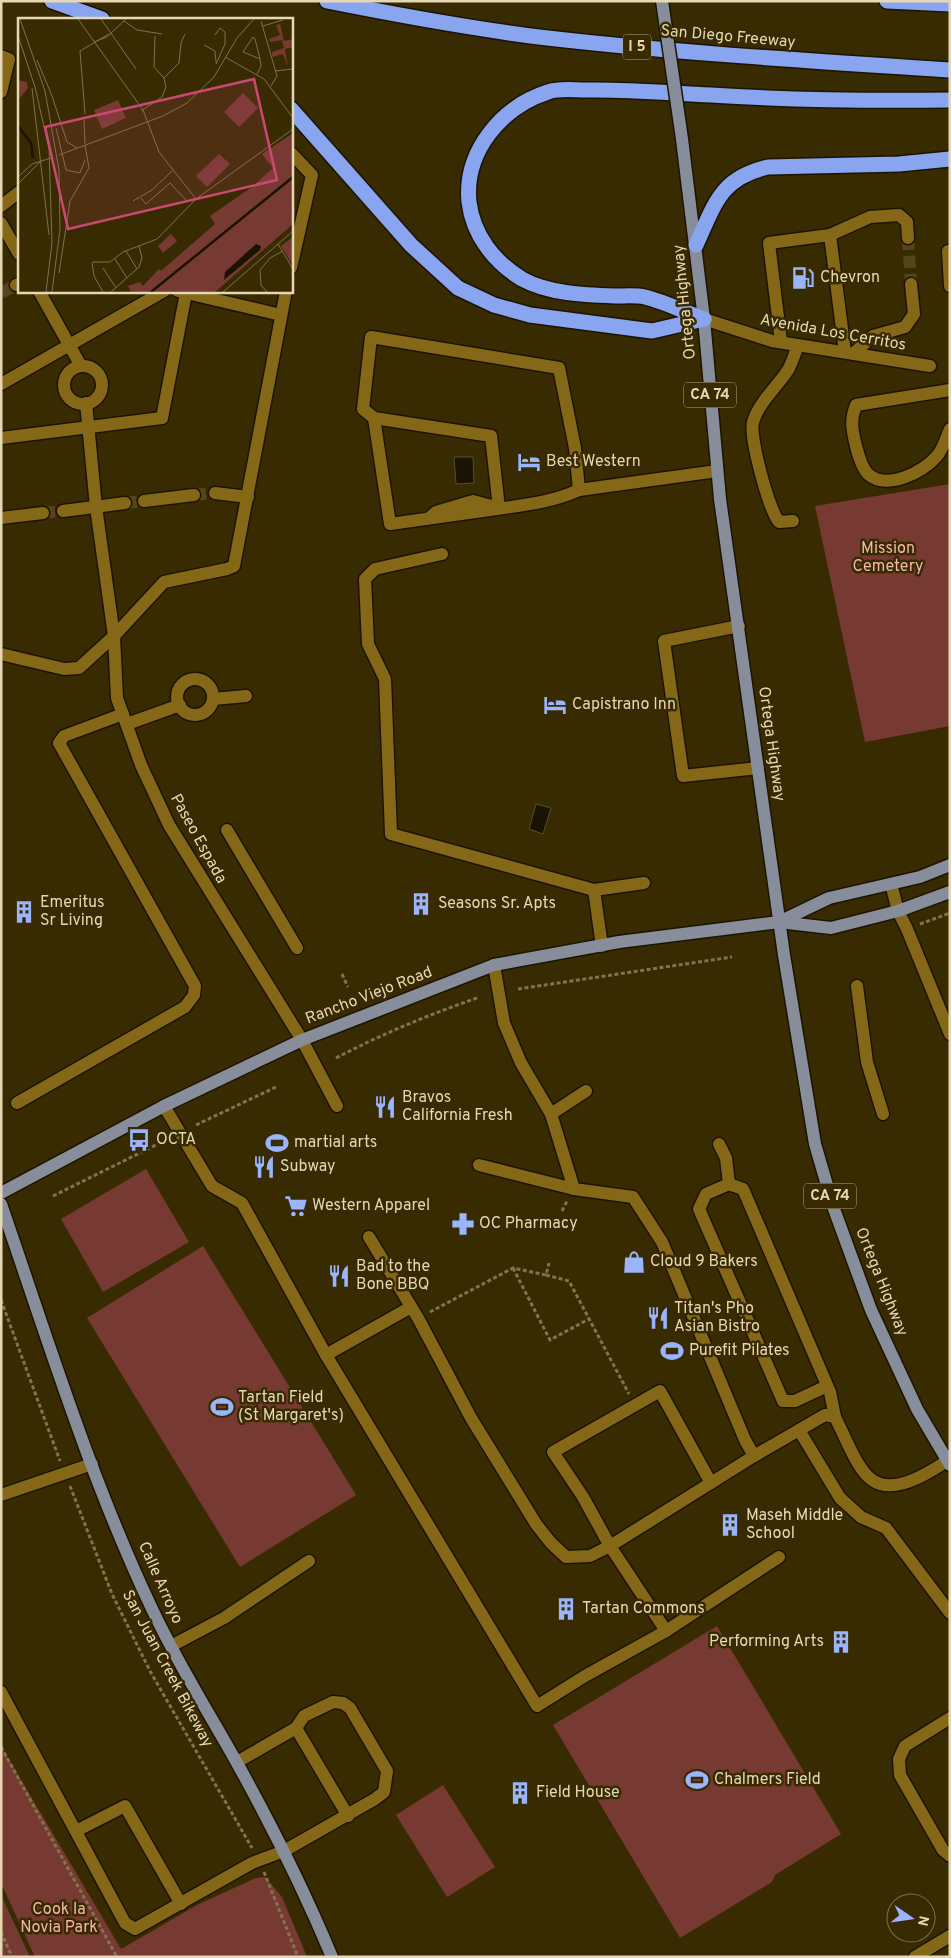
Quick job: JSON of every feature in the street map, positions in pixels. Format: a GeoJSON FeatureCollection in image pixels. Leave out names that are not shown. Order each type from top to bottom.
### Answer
{"type":"FeatureCollection","features":[{"type":"Feature","properties":{"kind":"highway"},"geometry":{"type":"LineString","coordinates":[[52,1],[99,18]]}},
{"type":"Feature","properties":{"kind":"highway","name":"San Diego Freeway"},"geometry":{"type":"LineString","coordinates":[[327,1],[390,14],[538,37],[752,58],[950,70]]}},
{"type":"Feature","properties":{"kind":"highway"},"geometry":{"type":"LineString","coordinates":[[887,1],[950,4]]}},
{"type":"Feature","properties":{"kind":"highway"},"geometry":{"type":"LineString","coordinates":[[704,319],[644,297],[583,295],[549,288],[523,279],[496,258],[479,236],[471,216],[468,191],[472,167],[478,149],[492,129],[521,104],[549,91],[616,89],[799,100],[950,100]]}},
{"type":"Feature","properties":{"kind":"highway"},"geometry":{"type":"LineString","coordinates":[[292,110],[412,245],[458,288],[494,305],[530,315],[652,331],[704,319]]}},
{"type":"Feature","properties":{"kind":"highway"},"geometry":{"type":"LineString","coordinates":[[696,245],[716,200],[735,179],[752,171],[768,167],[899,164],[950,159]]}},
{"type":"Feature","properties":{"kind":"main road","name":"Ortega Highway"},"geometry":{"type":"LineString","coordinates":[[662,1],[696,245],[718,471],[779,922],[815,1144],[834,1209],[871,1310],[917,1409],[949,1462]]}},
{"type":"Feature","properties":{"kind":"main road","name":"Rancho Viejo Road"},"geometry":{"type":"LineString","coordinates":[[779,922],[829,898],[920,877],[950,865]]}},
{"type":"Feature","properties":{"kind":"main road","name":"Rancho Viejo Road"},"geometry":{"type":"LineString","coordinates":[[1,1193],[164,1106],[302,1040],[494,966],[619,942],[779,922],[831,928],[898,911],[950,892]]}},
{"type":"Feature","properties":{"kind":"main road","name":"Calle Arroyo"},"geometry":{"type":"LineString","coordinates":[[1,1204],[64,1390],[131,1563],[171,1646],[237,1762],[284,1850],[332,1957]]}},
{"type":"Feature","properties":{"kind":"street"},"geometry":{"type":"LineString","coordinates":[[1,56],[10,59],[1,92]]}},
{"type":"Feature","properties":{"kind":"street"},"geometry":{"type":"LineString","coordinates":[[292,154],[312,176],[294,240],[292,259]]}},
{"type":"Feature","properties":{"kind":"street"},"geometry":{"type":"LineString","coordinates":[[1,206],[18,193]]}},
{"type":"Feature","properties":{"kind":"street"},"geometry":{"type":"LineString","coordinates":[[781,342],[769,242],[830,235],[870,217],[899,215],[907,222],[908,238]]}},
{"type":"Feature","properties":{"kind":"street"},"geometry":{"type":"LineString","coordinates":[[1,223],[18,252]]}},
{"type":"Feature","properties":{"kind":"street"},"geometry":{"type":"LineString","coordinates":[[830,235],[849,353],[873,336],[905,327],[914,314],[911,284]]}},
{"type":"Feature","properties":{"kind":"street"},"geometry":{"type":"LineString","coordinates":[[950,251],[948,251],[950,286]]}},
{"type":"Feature","properties":{"kind":"street"},"geometry":{"type":"LineString","coordinates":[[40,292],[81,366]]}},
{"type":"Feature","properties":{"kind":"street"},"geometry":{"type":"LineString","coordinates":[[1,384],[162,292]]}},
{"type":"Feature","properties":{"kind":"street"},"geometry":{"type":"LineString","coordinates":[[1,438],[162,418],[182,292],[281,315]]}},
{"type":"Feature","properties":{"kind":"street"},"geometry":{"type":"LineString","coordinates":[[1,654],[64,669],[79,668],[114,636],[164,582],[234,566],[286,292]]}},
{"type":"Feature","properties":{"kind":"street","name":"Avenida Los Cerritos"},"geometry":{"type":"LineString","coordinates":[[704,319],[781,342],[930,366]]}},
{"type":"Feature","properties":{"kind":"street"},"geometry":{"type":"LineString","coordinates":[[499,508],[491,436],[374,418],[363,409],[371,337],[559,368],[575,448],[579,490]]}},
{"type":"Feature","properties":{"kind":"street"},"geometry":{"type":"LineString","coordinates":[[793,521],[779,522],[773,515],[760,471],[753,423],[760,408],[788,368],[798,345]]}},
{"type":"Feature","properties":{"kind":"street"},"geometry":{"type":"LineString","coordinates":[[81,366],[93,369],[100,379],[100,392],[97,397],[86,403],[74,402],[64,388],[66,376],[75,368],[81,366]]}},
{"type":"Feature","properties":{"kind":"street"},"geometry":{"type":"LineString","coordinates":[[950,390],[856,405],[851,417],[851,428],[858,454],[868,473],[879,480],[894,480],[930,463],[939,455],[950,429]]}},
{"type":"Feature","properties":{"kind":"street","name":"Paseo Espada"},"geometry":{"type":"LineString","coordinates":[[86,403],[96,507],[114,636],[118,698],[141,764],[169,825],[302,1040],[337,1106]]}},
{"type":"Feature","properties":{"kind":"street"},"geometry":{"type":"LineString","coordinates":[[374,418],[390,524],[560,500],[579,490],[718,471]]}},
{"type":"Feature","properties":{"kind":"street"},"geometry":{"type":"LineString","coordinates":[[215,493],[248,497]]}},
{"type":"Feature","properties":{"kind":"street"},"geometry":{"type":"LineString","coordinates":[[144,501],[194,496]]}},
{"type":"Feature","properties":{"kind":"street"},"geometry":{"type":"LineString","coordinates":[[63,511],[125,503]]}},
{"type":"Feature","properties":{"kind":"street"},"geometry":{"type":"LineString","coordinates":[[1,518],[43,513]]}},
{"type":"Feature","properties":{"kind":"street"},"geometry":{"type":"LineString","coordinates":[[442,554],[375,570],[365,579],[368,644],[385,679],[391,834],[594,890],[644,883]]}},
{"type":"Feature","properties":{"kind":"street"},"geometry":{"type":"LineString","coordinates":[[739,626],[664,641],[683,776],[758,768]]}},
{"type":"Feature","properties":{"kind":"street"},"geometry":{"type":"LineString","coordinates":[[195,679],[207,683],[211,688],[213,699],[208,709],[198,714],[188,713],[180,705],[178,693],[180,688],[189,680],[195,679]]}},
{"type":"Feature","properties":{"kind":"street"},"geometry":{"type":"LineString","coordinates":[[213,699],[246,696]]}},
{"type":"Feature","properties":{"kind":"street"},"geometry":{"type":"LineString","coordinates":[[17,1103],[185,1007],[194,995],[195,986],[60,743],[64,736],[180,705]]}},
{"type":"Feature","properties":{"kind":"street"},"geometry":{"type":"LineString","coordinates":[[227,830],[297,948]]}},
{"type":"Feature","properties":{"kind":"street"},"geometry":{"type":"LineString","coordinates":[[891,884],[898,911],[950,1034]]}},
{"type":"Feature","properties":{"kind":"street"},"geometry":{"type":"LineString","coordinates":[[594,890],[602,946]]}},
{"type":"Feature","properties":{"kind":"street"},"geometry":{"type":"LineString","coordinates":[[494,966],[497,994],[504,1023],[521,1063],[551,1114],[574,1189]]}},
{"type":"Feature","properties":{"kind":"street"},"geometry":{"type":"LineString","coordinates":[[857,986],[867,1062],[883,1114]]}},
{"type":"Feature","properties":{"kind":"street"},"geometry":{"type":"LineString","coordinates":[[551,1114],[586,1091]]}},
{"type":"Feature","properties":{"kind":"street"},"geometry":{"type":"LineString","coordinates":[[164,1106],[212,1186],[242,1203],[326,1355],[537,1706],[584,1676],[666,1631],[779,1557]]}},
{"type":"Feature","properties":{"kind":"street"},"geometry":{"type":"LineString","coordinates":[[719,1144],[726,1158],[729,1184]]}},
{"type":"Feature","properties":{"kind":"street"},"geometry":{"type":"LineString","coordinates":[[479,1166],[574,1189],[633,1197],[662,1242],[745,1440],[754,1456]]}},
{"type":"Feature","properties":{"kind":"street"},"geometry":{"type":"LineString","coordinates":[[827,1386],[795,1401],[783,1401],[699,1209],[706,1194],[729,1184],[742,1189],[827,1386],[835,1417],[859,1464],[871,1480],[887,1486],[908,1482],[949,1462]]}},
{"type":"Feature","properties":{"kind":"street"},"geometry":{"type":"LineString","coordinates":[[369,1237],[415,1313],[471,1418],[550,1543],[566,1557],[590,1556],[610,1546],[754,1456],[825,1415],[835,1417]]}},
{"type":"Feature","properties":{"kind":"street"},"geometry":{"type":"LineString","coordinates":[[326,1355],[415,1313]]}},
{"type":"Feature","properties":{"kind":"street"},"geometry":{"type":"LineString","coordinates":[[666,1631],[610,1546],[583,1497],[553,1452],[660,1391],[711,1483]]}},
{"type":"Feature","properties":{"kind":"street"},"geometry":{"type":"LineString","coordinates":[[799,1430],[840,1498],[852,1511],[886,1528],[950,1613]]}},
{"type":"Feature","properties":{"kind":"street"},"geometry":{"type":"LineString","coordinates":[[1,1495],[92,1464]]}},
{"type":"Feature","properties":{"kind":"street"},"geometry":{"type":"LineString","coordinates":[[171,1646],[224,1618],[309,1561]]}},
{"type":"Feature","properties":{"kind":"street"},"geometry":{"type":"LineString","coordinates":[[1,1692],[124,1923],[129,1926],[140,1927],[259,1860],[284,1850],[348,1816],[384,1792],[387,1771],[350,1708],[343,1703],[333,1702],[304,1716],[296,1728],[237,1762]]}},
{"type":"Feature","properties":{"kind":"street"},"geometry":{"type":"LineString","coordinates":[[950,1718],[905,1746],[899,1759],[900,1775],[942,1850],[950,1856]]}},
{"type":"Feature","properties":{"kind":"street"},"geometry":{"type":"LineString","coordinates":[[296,1728],[348,1816]]}},
{"type":"Feature","properties":{"kind":"street"},"geometry":{"type":"LineString","coordinates":[[76,1831],[125,1806],[181,1904]]}},
{"type":"Feature","properties":{"kind":"street"},"geometry":{"type":"LineString","coordinates":[[915,1957],[950,1936]]}},
{"type":"Feature","properties":{"kind":"path"},"geometry":{"type":"LineString","coordinates":[[928,922],[950,913]]}},
{"type":"Feature","properties":{"kind":"path"},"geometry":{"type":"LineString","coordinates":[[518,989],[732,957]]}},
{"type":"Feature","properties":{"kind":"path"},"geometry":{"type":"LineString","coordinates":[[342,974],[348,987]]}},
{"type":"Feature","properties":{"kind":"path"},"geometry":{"type":"LineString","coordinates":[[336,1058],[429,1014],[477,998]]}},
{"type":"Feature","properties":{"kind":"path"},"geometry":{"type":"LineString","coordinates":[[196,1126],[276,1088]]}},
{"type":"Feature","properties":{"kind":"path"},"geometry":{"type":"LineString","coordinates":[[54,1196],[180,1134]]}},
{"type":"Feature","properties":{"kind":"path"},"geometry":{"type":"LineString","coordinates":[[546,1275],[549,1263]]}},
{"type":"Feature","properties":{"kind":"path"},"geometry":{"type":"LineString","coordinates":[[415,1313],[513,1268],[569,1281],[632,1399]]}},
{"type":"Feature","properties":{"kind":"path"},"geometry":{"type":"LineString","coordinates":[[513,1268],[550,1340],[589,1319]]}},
{"type":"Feature","properties":{"kind":"path","name":"San Juan Creek Bikeway"},"geometry":{"type":"LineString","coordinates":[[1,1300],[65,1474],[112,1594],[150,1671],[259,1860],[298,1957]]}},
{"type":"Feature","properties":{"kind":"path"},"geometry":{"type":"LineString","coordinates":[[1,1747],[117,1957]]}},
{"type":"Feature","properties":{"kind":"path"},"geometry":{"type":"LineString","coordinates":[[1,1932],[12,1957]]}},
{"type":"Feature","properties":{"kind":"green space","name":"Mission Cemetery"},"geometry":{"type":"Polygon","coordinates":[[[950,484],[950,726],[865,742],[815,506],[950,484]]]}},
{"type":"Feature","properties":{"kind":"green space"},"geometry":{"type":"Polygon","coordinates":[[[146,1169],[189,1242],[103,1292],[61,1219],[146,1169]]]}},
{"type":"Feature","properties":{"kind":"green space","name":"Tartan Field (St Margaret's)"},"geometry":{"type":"Polygon","coordinates":[[[203,1246],[356,1495],[240,1567],[87,1318],[203,1246]]]}},
{"type":"Feature","properties":{"kind":"green space","name":"Chalmers Field"},"geometry":{"type":"Polygon","coordinates":[[[717,1626],[841,1834],[775,1875],[772,1882],[680,1938],[553,1725],[717,1626]]]}},
{"type":"Feature","properties":{"kind":"green space","name":"Cook la Novia Park"},"geometry":{"type":"Polygon","coordinates":[[[1,1746],[121,1949],[199,1904],[256,1878],[265,1877],[282,1897],[307,1957],[35,1957],[1,1883],[1,1746]]]}},
{"type":"Feature","properties":{"kind":"green space"},"geometry":{"type":"Polygon","coordinates":[[[443,1785],[495,1867],[447,1897],[396,1815],[443,1785]]]}},
{"type":"Feature","properties":{"kind":"green space"},"geometry":{"type":"Polygon","coordinates":[[[1,1895],[30,1957],[1,1957],[1,1895]]]}},
{"type":"Feature","properties":{"kind":"shaded area"},"geometry":{"type":"Polygon","coordinates":[[[454,457],[473,457],[474,483],[456,484],[454,457]]]}},
{"type":"Feature","properties":{"kind":"shaded area"},"geometry":{"type":"Polygon","coordinates":[[[536,804],[551,808],[543,834],[529,829],[536,804]]]}},
{"type":"Feature","properties":{"kind":"tunnel"},"geometry":{"type":"LineString","coordinates":[[908,238],[911,284]]}},
{"type":"Feature","properties":{"kind":"tunnel"},"geometry":{"type":"LineString","coordinates":[[1,293],[16,285]]}},
{"type":"Feature","properties":{"kind":"tunnel"},"geometry":{"type":"LineString","coordinates":[[194,495],[215,493]]}},
{"type":"Feature","properties":{"kind":"tunnel"},"geometry":{"type":"LineString","coordinates":[[125,503],[144,501]]}},
{"type":"Feature","properties":{"kind":"tunnel"},"geometry":{"type":"LineString","coordinates":[[43,513],[63,511]]}},
{"type":"Feature","properties":{"kind":"place","name":"Chevron"},"geometry":{"type":"Point","coordinates":[803,278]}},
{"type":"Feature","properties":{"kind":"place","name":"Best Western"},"geometry":{"type":"Point","coordinates":[529,462]}},
{"type":"Feature","properties":{"kind":"place","name":"Capistrano Inn"},"geometry":{"type":"Point","coordinates":[555,705]}},
{"type":"Feature","properties":{"kind":"place","name":"Seasons Sr. Apts"},"geometry":{"type":"Point","coordinates":[421,904]}},
{"type":"Feature","properties":{"kind":"place","name":"Emeritus Sr Living"},"geometry":{"type":"Point","coordinates":[24,912]}},
{"type":"Feature","properties":{"kind":"place","name":"Bravos California Fresh"},"geometry":{"type":"Point","coordinates":[385,1107]}},
{"type":"Feature","properties":{"kind":"place","name":"OCTA"},"geometry":{"type":"Point","coordinates":[139,1140]}},
{"type":"Feature","properties":{"kind":"place","name":"martial arts"},"geometry":{"type":"Point","coordinates":[277,1143]}},
{"type":"Feature","properties":{"kind":"place","name":"Subway"},"geometry":{"type":"Point","coordinates":[264,1167]}},
{"type":"Feature","properties":{"kind":"place","name":"Western Apparel"},"geometry":{"type":"Point","coordinates":[296,1206]}},
{"type":"Feature","properties":{"kind":"place","name":"OC Pharmacy"},"geometry":{"type":"Point","coordinates":[463,1224]}},
{"type":"Feature","properties":{"kind":"place","name":"Cloud 9 Bakers"},"geometry":{"type":"Point","coordinates":[634,1262]}},
{"type":"Feature","properties":{"kind":"place","name":"Bad to the Bone BBQ"},"geometry":{"type":"Point","coordinates":[339,1276]}},
{"type":"Feature","properties":{"kind":"place","name":"Titan's Pho Asian Bistro"},"geometry":{"type":"Point","coordinates":[658,1318]}},
{"type":"Feature","properties":{"kind":"place","name":"Purefit Pilates"},"geometry":{"type":"Point","coordinates":[672,1351]}},
{"type":"Feature","properties":{"kind":"place","name":"Tartan Field (St Margaret's)"},"geometry":{"type":"Point","coordinates":[222,1407]}},
{"type":"Feature","properties":{"kind":"place","name":"Maseh Middle School"},"geometry":{"type":"Point","coordinates":[730,1525]}},
{"type":"Feature","properties":{"kind":"place","name":"Tartan Commons"},"geometry":{"type":"Point","coordinates":[566,1609]}},
{"type":"Feature","properties":{"kind":"place","name":"Performing Arts"},"geometry":{"type":"Point","coordinates":[841,1642]}},
{"type":"Feature","properties":{"kind":"place","name":"Chalmers Field"},"geometry":{"type":"Point","coordinates":[697,1780]}},
{"type":"Feature","properties":{"kind":"place","name":"Field House"},"geometry":{"type":"Point","coordinates":[520,1793]}}]}
